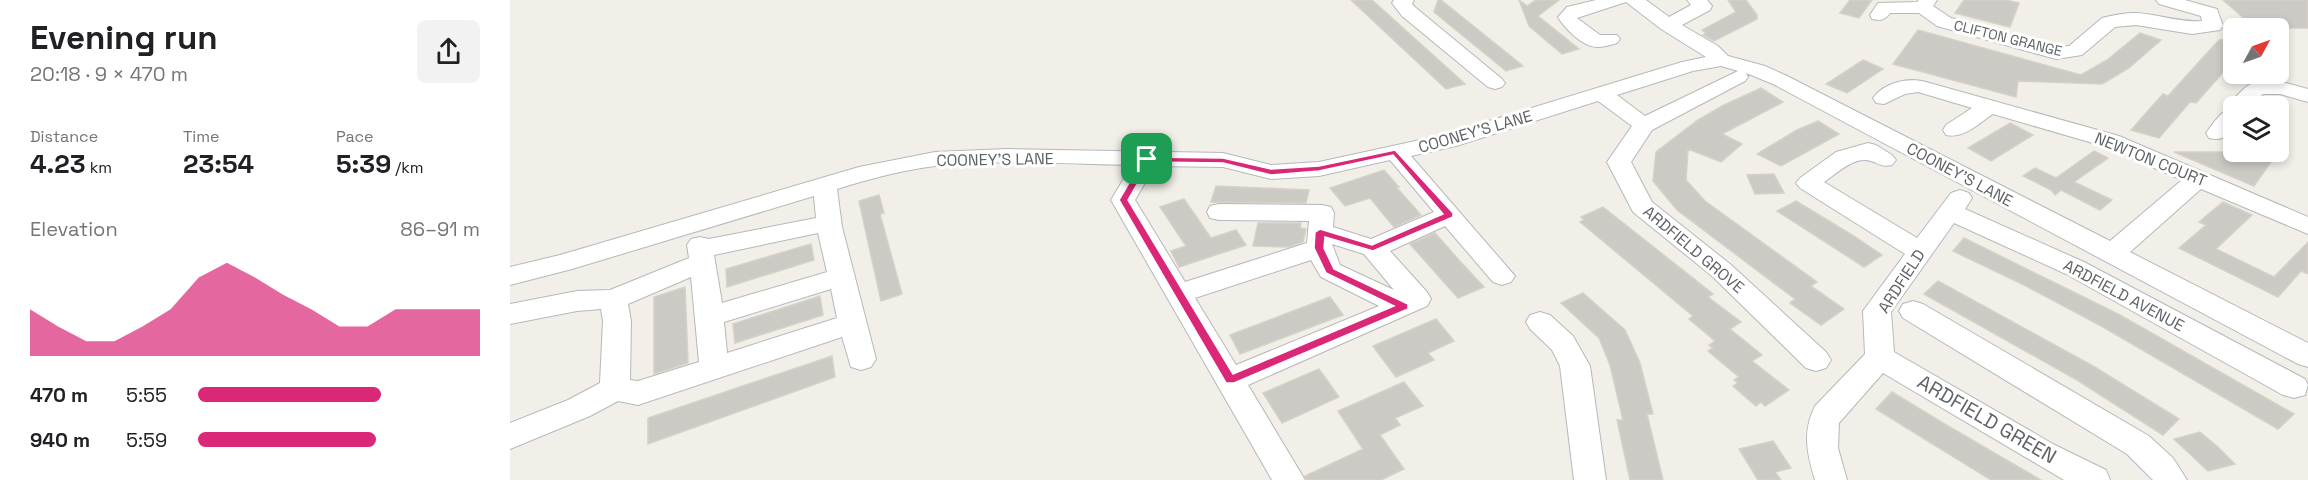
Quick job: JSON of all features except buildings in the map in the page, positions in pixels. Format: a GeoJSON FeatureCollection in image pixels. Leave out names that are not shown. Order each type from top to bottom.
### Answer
{"type":"FeatureCollection","features":[{"type":"Feature","properties":{"kind":"street"},"geometry":{"type":"LineString","coordinates":[[1610,39],[1596,41],[1570,21],[1568,16],[1574,11],[1618,0]]}},
{"type":"Feature","properties":{"kind":"street"},"geometry":{"type":"LineString","coordinates":[[1634,0],[1668,25],[1711,50],[1729,69]]}},
{"type":"Feature","properties":{"kind":"street"},"geometry":{"type":"LineString","coordinates":[[1668,25],[1704,6],[1696,0]]}},
{"type":"Feature","properties":{"kind":"street","name":"CLIFTON GRANGE"},"geometry":{"type":"LineString","coordinates":[[1925,4],[1944,22],[2056,53],[2075,51],[2109,22],[2136,19],[2192,28],[2213,26],[2210,13],[2165,0]]}},
{"type":"Feature","properties":{"kind":"street"},"geometry":{"type":"LineString","coordinates":[[1402,1],[1495,83]]}},
{"type":"Feature","properties":{"kind":"street"},"geometry":{"type":"LineString","coordinates":[[1879,15],[1885,7],[1925,4]]}},
{"type":"Feature","properties":{"kind":"street","name":"COONEY'S LANE"},"geometry":{"type":"LineString","coordinates":[[510,276],[563,263],[867,172],[935,159],[1007,156],[1223,160],[1271,172],[1319,168],[1448,141],[1689,66],[1758,70],[1780,80],[2308,356]]}},
{"type":"Feature","properties":{"kind":"street","name":"ARDFIELD GROVE"},"geometry":{"type":"LineString","coordinates":[[1729,69],[1711,91],[1644,125],[1619,162],[1642,207],[1721,270],[1816,360]]}},
{"type":"Feature","properties":{"kind":"street"},"geometry":{"type":"LineString","coordinates":[[1686,79],[1711,91]]}},
{"type":"Feature","properties":{"kind":"street","name":"NEWTON COURT"},"geometry":{"type":"LineString","coordinates":[[1884,98],[1900,88],[1919,86],[2111,141],[2308,226]]}},
{"type":"Feature","properties":{"kind":"street"},"geometry":{"type":"LineString","coordinates":[[2249,96],[2258,87],[2282,88],[2308,96]]}},
{"type":"Feature","properties":{"kind":"street"},"geometry":{"type":"LineString","coordinates":[[1601,93],[1644,125]]}},
{"type":"Feature","properties":{"kind":"street"},"geometry":{"type":"LineString","coordinates":[[1954,130],[1990,106]]}},
{"type":"Feature","properties":{"kind":"street"},"geometry":{"type":"LineString","coordinates":[[2217,133],[2223,126]]}},
{"type":"Feature","properties":{"kind":"street"},"geometry":{"type":"LineString","coordinates":[[1884,160],[1868,150],[1861,154],[1844,157],[1808,183],[1920,250]]}},
{"type":"Feature","properties":{"kind":"street"},"geometry":{"type":"LineString","coordinates":[[1395,152],[1502,276]]}},
{"type":"Feature","properties":{"kind":"street"},"geometry":{"type":"LineString","coordinates":[[1147,159],[1124,200],[1289,480]]}},
{"type":"Feature","properties":{"kind":"street"},"geometry":{"type":"LineString","coordinates":[[2112,253],[2199,178]]}},
{"type":"Feature","properties":{"kind":"street","name":"ARDFIELD"},"geometry":{"type":"LineString","coordinates":[[1881,357],[1877,311],[1973,180]]}},
{"type":"Feature","properties":{"kind":"street"},"geometry":{"type":"LineString","coordinates":[[825,185],[829,223],[850,324],[861,360]]}},
{"type":"Feature","properties":{"kind":"street"},"geometry":{"type":"LineString","coordinates":[[1219,212],[1322,213],[1320,240],[1330,271],[1404,306],[1230,380]]}},
{"type":"Feature","properties":{"kind":"street","name":"ARDFIELD AVENUE"},"geometry":{"type":"LineString","coordinates":[[1950,212],[2075,268],[2294,387]]}},
{"type":"Feature","properties":{"kind":"street"},"geometry":{"type":"LineString","coordinates":[[1179,294],[1320,240],[1373,248],[1449,215]]}},
{"type":"Feature","properties":{"kind":"street"},"geometry":{"type":"LineString","coordinates":[[698,223],[714,368]]}},
{"type":"Feature","properties":{"kind":"street"},"geometry":{"type":"LineString","coordinates":[[510,314],[577,301],[613,299],[702,255],[829,223]]}},
{"type":"Feature","properties":{"kind":"street"},"geometry":{"type":"LineString","coordinates":[[1373,248],[1417,299]]}},
{"type":"Feature","properties":{"kind":"street"},"geometry":{"type":"LineString","coordinates":[[710,316],[840,276]]}},
{"type":"Feature","properties":{"kind":"street"},"geometry":{"type":"LineString","coordinates":[[613,299],[617,321],[615,390]]}},
{"type":"Feature","properties":{"kind":"street"},"geometry":{"type":"LineString","coordinates":[[1913,311],[2139,446],[2162,466],[2171,480]]}},
{"type":"Feature","properties":{"kind":"street"},"geometry":{"type":"LineString","coordinates":[[1540,322],[1563,343],[1575,366],[1590,480]]}},
{"type":"Feature","properties":{"kind":"street"},"geometry":{"type":"LineString","coordinates":[[510,436],[579,408],[615,390],[638,393],[850,324]]}},
{"type":"Feature","properties":{"kind":"street"},"geometry":{"type":"LineString","coordinates":[[1831,480],[1820,434],[1821,424],[1826,415],[1881,357]]}},
{"type":"Feature","properties":{"kind":"street","name":"ARDFIELD GREEN"},"geometry":{"type":"LineString","coordinates":[[1881,357],[2042,453],[2094,480]]}},
{"type":"Feature","properties":{"kind":"route"},"geometry":{"type":"LineString","coordinates":[[1395,152],[1449,215],[1373,248],[1320,232],[1319,248],[1330,271],[1404,306],[1230,380],[1124,200],[1147,159],[1223,160],[1271,172],[1319,168],[1395,152]]}}]}
